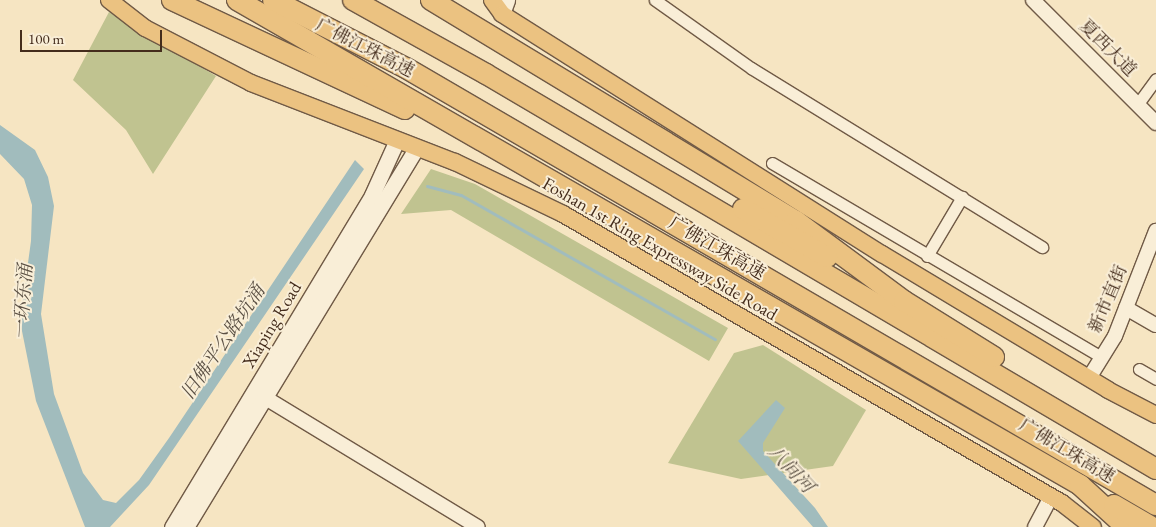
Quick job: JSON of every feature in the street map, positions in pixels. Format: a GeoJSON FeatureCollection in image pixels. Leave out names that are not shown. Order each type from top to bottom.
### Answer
{"type":"FeatureCollection","features":[{"type":"Feature","properties":{"kind":"highway"},"geometry":{"type":"LineString","coordinates":[[172,0],[516,159]]}},
{"type":"Feature","properties":{"kind":"highway"},"geometry":{"type":"LineString","coordinates":[[237,0],[1152,527]]}},
{"type":"Feature","properties":{"kind":"highway","name":"广佛江珠高速"},"geometry":{"type":"LineString","coordinates":[[273,0],[415,73],[1156,505]]}},
{"type":"Feature","properties":{"kind":"highway","name":"广佛江珠高速"},"geometry":{"type":"LineString","coordinates":[[353,0],[451,54],[1156,469]]}},
{"type":"Feature","properties":{"kind":"highway"},"geometry":{"type":"LineString","coordinates":[[431,0],[796,221],[904,301]]}},
{"type":"Feature","properties":{"kind":"highway"},"geometry":{"type":"LineString","coordinates":[[451,54],[522,83],[904,301],[1156,455]]}},
{"type":"Feature","properties":{"kind":"highway"},"geometry":{"type":"LineString","coordinates":[[1080,485],[1126,527]]}},
{"type":"Feature","properties":{"kind":"main road","name":"Foshan 1st Ring Expressway Side Road"},"geometry":{"type":"LineString","coordinates":[[110,0],[145,28],[251,83],[397,140],[563,214],[1051,497],[1093,527]]}},
{"type":"Feature","properties":{"kind":"main road"},"geometry":{"type":"LineString","coordinates":[[492,0],[873,249],[1088,378],[1156,415]]}},
{"type":"Feature","properties":{"kind":"main road","name":"Xiaping Road"},"geometry":{"type":"LineString","coordinates":[[172,527],[372,195],[397,140]]}},
{"type":"Feature","properties":{"kind":"main road","name":"Xiaping Road"},"geometry":{"type":"LineString","coordinates":[[186,527],[416,148]]}},
{"type":"Feature","properties":{"kind":"street"},"geometry":{"type":"LineString","coordinates":[[655,0],[751,68],[1042,247]]}},
{"type":"Feature","properties":{"kind":"street","name":"夏西大道"},"geometry":{"type":"LineString","coordinates":[[1033,0],[1156,123]]}},
{"type":"Feature","properties":{"kind":"street"},"geometry":{"type":"LineString","coordinates":[[1137,105],[1156,79]]}},
{"type":"Feature","properties":{"kind":"street"},"geometry":{"type":"LineString","coordinates":[[772,163],[1101,357]]}},
{"type":"Feature","properties":{"kind":"street"},"geometry":{"type":"LineString","coordinates":[[927,256],[962,197]]}},
{"type":"Feature","properties":{"kind":"street","name":"新市直街"},"geometry":{"type":"LineString","coordinates":[[1088,378],[1114,336],[1156,231]]}},
{"type":"Feature","properties":{"kind":"street"},"geometry":{"type":"LineString","coordinates":[[1126,308],[1156,326]]}},
{"type":"Feature","properties":{"kind":"street"},"geometry":{"type":"LineString","coordinates":[[1139,369],[1156,379]]}},
{"type":"Feature","properties":{"kind":"street"},"geometry":{"type":"LineString","coordinates":[[264,396],[478,527]]}},
{"type":"Feature","properties":{"kind":"street"},"geometry":{"type":"LineString","coordinates":[[1035,527],[1051,497]]}},
{"type":"Feature","properties":{"kind":"green space"},"geometry":{"type":"Polygon","coordinates":[[[109,12],[216,76],[153,174],[126,130],[73,80],[109,12]]]}},
{"type":"Feature","properties":{"kind":"green space"},"geometry":{"type":"Polygon","coordinates":[[[431,169],[475,184],[728,328],[709,361],[451,210],[401,214],[431,169]]]}},
{"type":"Feature","properties":{"kind":"green space"},"geometry":{"type":"Polygon","coordinates":[[[763,345],[866,410],[833,466],[741,479],[668,463],[734,353],[763,345]]]}},
{"type":"Feature","properties":{"kind":"water","name":"一环东涌"},"geometry":{"type":"Polygon","coordinates":[[[0,125],[35,150],[48,177],[54,206],[41,314],[54,394],[83,473],[103,500],[116,503],[139,480],[169,438],[355,160],[364,169],[149,485],[110,527],[85,527],[36,401],[20,321],[31,241],[32,205],[24,179],[0,154],[0,125]]]}},
{"type":"Feature","properties":{"kind":"water"},"geometry":{"type":"Polygon","coordinates":[[[776,400],[785,408],[763,443],[763,451],[815,508],[828,527],[813,527],[738,441],[776,400]]]}},
{"type":"Feature","properties":{"kind":"waterway"},"geometry":{"type":"LineString","coordinates":[[427,186],[461,195],[715,339]]}},
{"type":"Feature","properties":{"kind":"water label","name":"旧佛平公路坑涌"},"geometry":{"type":"Point","coordinates":[223,342]}},
{"type":"Feature","properties":{"kind":"water label","name":"八间河"},"geometry":{"type":"Point","coordinates":[791,469]}}]}
